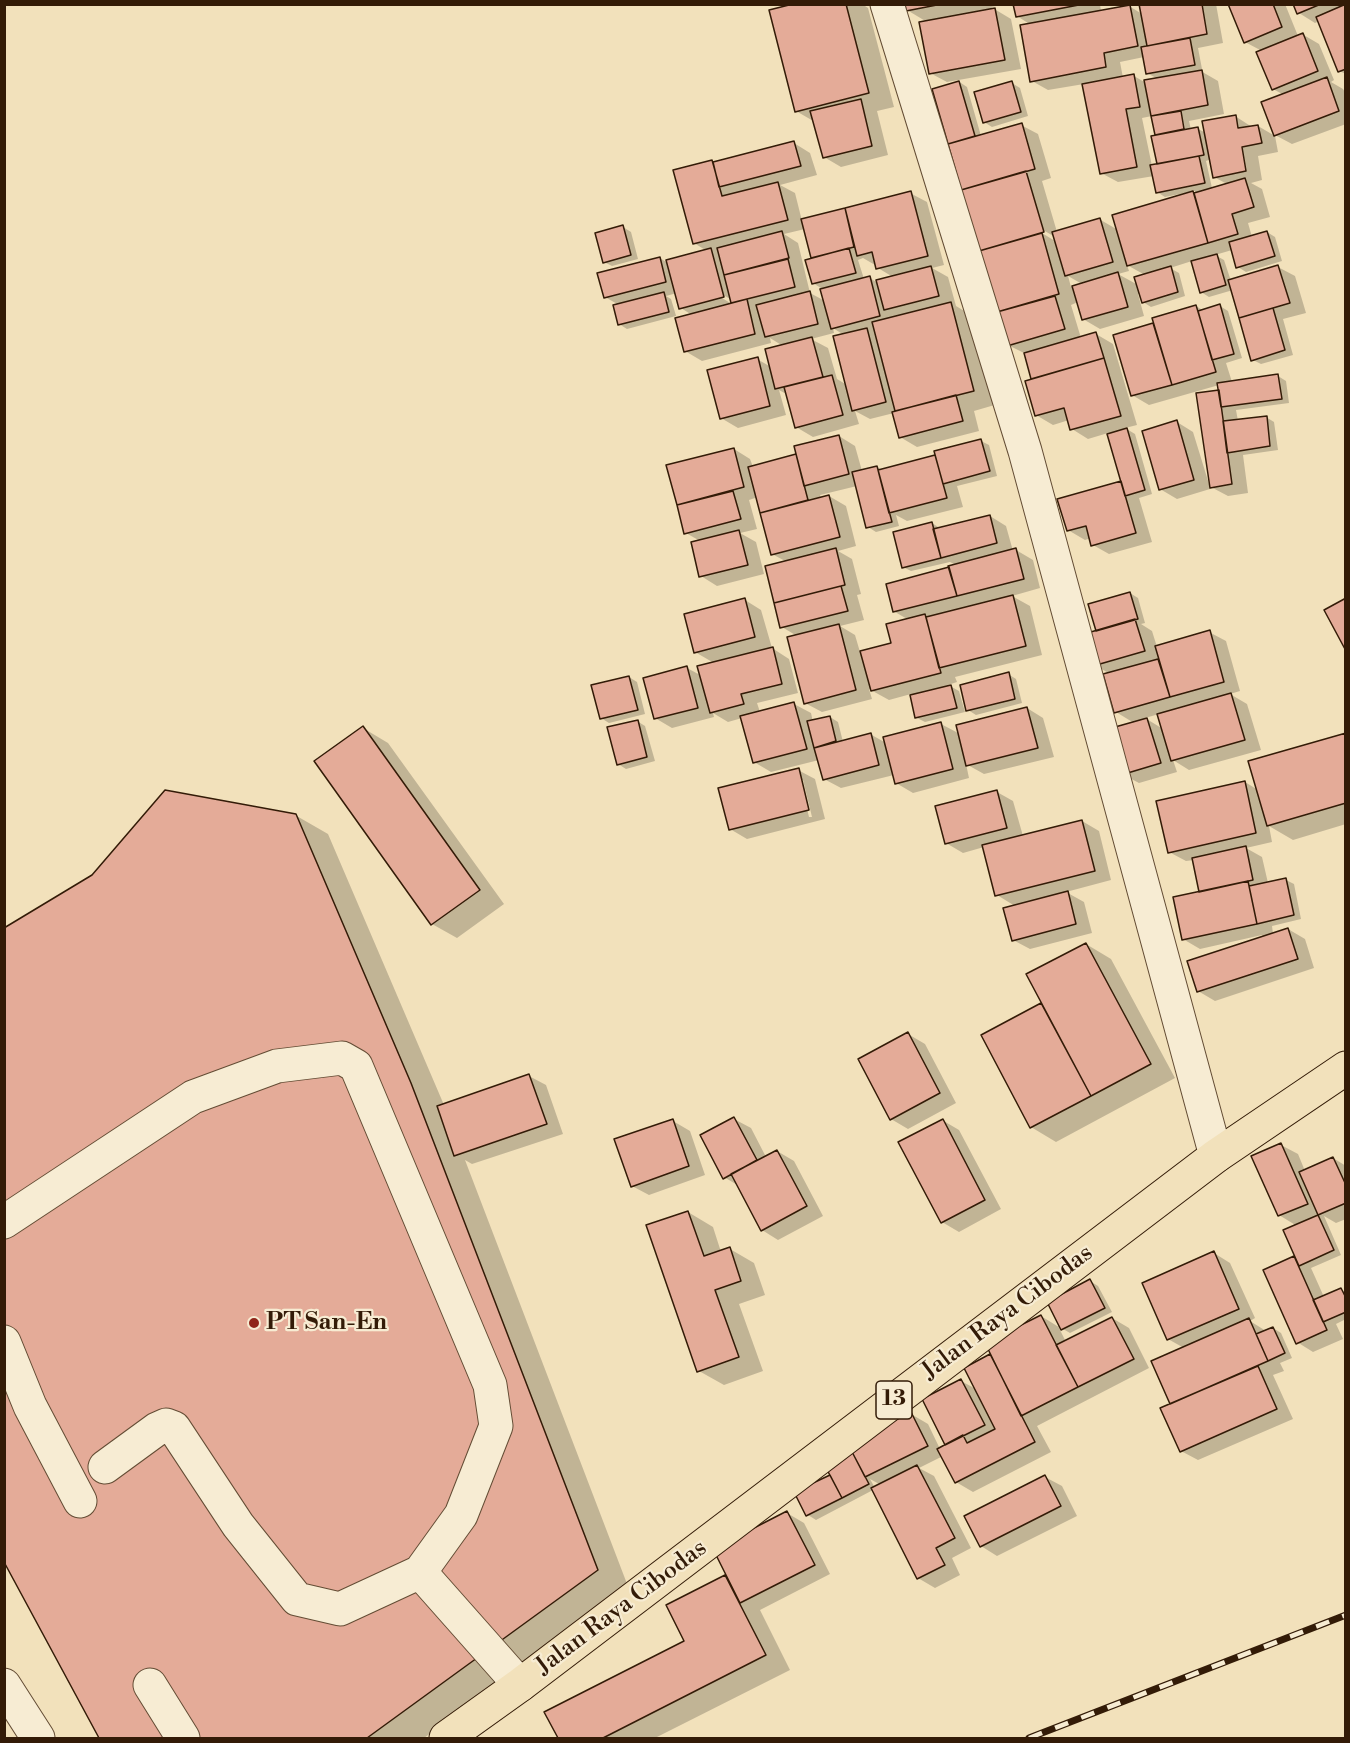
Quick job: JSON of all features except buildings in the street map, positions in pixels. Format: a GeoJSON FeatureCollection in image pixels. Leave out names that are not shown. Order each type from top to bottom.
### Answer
{"type":"FeatureCollection","features":[{"type":"Feature","properties":{"kind":"highway","name":"Jalan Raya Cibodas"},"geometry":{"type":"LineString","coordinates":[[446,1738],[520,1685],[1216,1155],[1346,1068]]}},
{"type":"Feature","properties":{"kind":"street"},"geometry":{"type":"LineString","coordinates":[[887,4],[1025,451],[1216,1155]]}},
{"type":"Feature","properties":{"kind":"street"},"geometry":{"type":"LineString","coordinates":[[4,1222],[193,1097],[277,1066],[342,1058],[356,1066],[490,1385],[496,1426],[461,1515],[420,1572],[340,1609],[297,1599],[238,1525],[174,1428],[166,1425],[157,1429],[105,1467]]}},
{"type":"Feature","properties":{"kind":"street"},"geometry":{"type":"LineString","coordinates":[[4,1342],[30,1406],[80,1501]]}},
{"type":"Feature","properties":{"kind":"street"},"geometry":{"type":"LineString","coordinates":[[420,1572],[520,1685]]}},
{"type":"Feature","properties":{"kind":"street"},"geometry":{"type":"LineString","coordinates":[[4,1685],[22,1728]]}},
{"type":"Feature","properties":{"kind":"street"},"geometry":{"type":"LineString","coordinates":[[150,1685],[183,1738]]}},
{"type":"Feature","properties":{"kind":"railway"},"geometry":{"type":"LineString","coordinates":[[1029,1738],[1346,1615]]}},
{"type":"Feature","properties":{"kind":"place","name":"PT San-En"},"geometry":{"type":"Point","coordinates":[254,1323]}}]}
